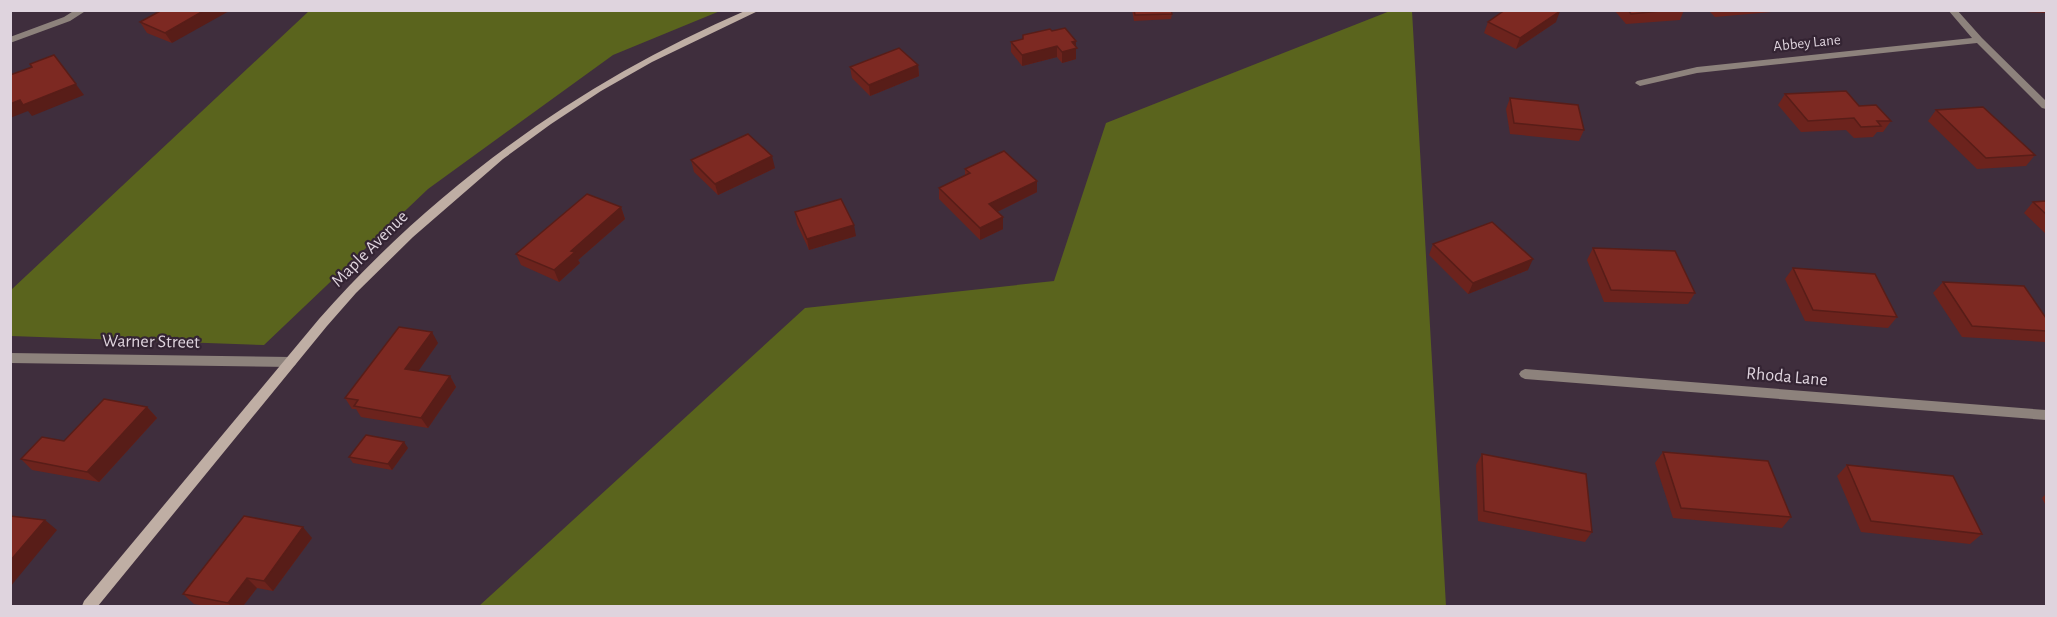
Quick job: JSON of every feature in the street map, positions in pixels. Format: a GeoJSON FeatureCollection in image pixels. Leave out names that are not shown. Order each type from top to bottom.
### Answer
{"type":"FeatureCollection","features":[{"type":"Feature","properties":{"kind":"main road","name":"Maple Avenue"},"geometry":{"type":"LineString","coordinates":[[89,606],[291,362],[365,276],[413,229],[461,188],[569,108],[678,46],[756,10]]}},
{"type":"Feature","properties":{"kind":"street"},"geometry":{"type":"LineString","coordinates":[[10,40],[67,19],[83,10]]}},
{"type":"Feature","properties":{"kind":"street"},"geometry":{"type":"LineString","coordinates":[[1952,10],[2046,106]]}},
{"type":"Feature","properties":{"kind":"street","name":"Abbey Lane"},"geometry":{"type":"LineString","coordinates":[[1640,83],[1697,70],[1979,40]]}},
{"type":"Feature","properties":{"kind":"street","name":"Warner Street"},"geometry":{"type":"LineString","coordinates":[[10,358],[291,362]]}},
{"type":"Feature","properties":{"kind":"street","name":"Rhoda Lane"},"geometry":{"type":"LineString","coordinates":[[1525,374],[2046,415]]}},
{"type":"Feature","properties":{"kind":"green space"},"geometry":{"type":"Polygon","coordinates":[[[309,11],[720,11],[613,55],[428,189],[264,345],[11,336],[11,290],[309,11]]]}},
{"type":"Feature","properties":{"kind":"green space"},"geometry":{"type":"Polygon","coordinates":[[[1390,11],[1412,11],[1446,606],[479,606],[805,308],[1054,281],[1106,123],[1390,11]]]}},
{"type":"Feature","properties":{"kind":"building"},"geometry":{"type":"Polygon","coordinates":[[[162,10],[205,10],[165,33],[140,22],[162,10]]]}},
{"type":"Feature","properties":{"kind":"building"},"geometry":{"type":"Polygon","coordinates":[[[1134,10],[1171,10],[1172,14],[1135,15],[1134,10]]]}},
{"type":"Feature","properties":{"kind":"building"},"geometry":{"type":"Polygon","coordinates":[[[1505,10],[1560,11],[1520,38],[1488,22],[1505,10]]]}},
{"type":"Feature","properties":{"kind":"building"},"geometry":{"type":"Polygon","coordinates":[[[1628,10],[1670,10],[1631,14],[1628,10]]]}},
{"type":"Feature","properties":{"kind":"building"},"geometry":{"type":"Polygon","coordinates":[[[1065,28],[1076,41],[1072,42],[1077,48],[1062,52],[1057,46],[1022,55],[1011,42],[1023,39],[1023,35],[1065,28]]]}},
{"type":"Feature","properties":{"kind":"building"},"geometry":{"type":"Polygon","coordinates":[[[899,48],[918,65],[869,85],[850,67],[899,48]]]}},
{"type":"Feature","properties":{"kind":"building"},"geometry":{"type":"Polygon","coordinates":[[[54,55],[76,84],[23,105],[20,100],[10,104],[10,75],[32,67],[30,64],[54,55]]]}},
{"type":"Feature","properties":{"kind":"building"},"geometry":{"type":"Polygon","coordinates":[[[1846,91],[1859,106],[1876,105],[1891,121],[1877,121],[1881,126],[1861,127],[1854,118],[1808,121],[1785,94],[1846,91]]]}},
{"type":"Feature","properties":{"kind":"building"},"geometry":{"type":"Polygon","coordinates":[[[1510,98],[1578,105],[1584,130],[1514,123],[1510,98]]]}},
{"type":"Feature","properties":{"kind":"building"},"geometry":{"type":"Polygon","coordinates":[[[1983,107],[2035,155],[1986,158],[1936,110],[1983,107]]]}},
{"type":"Feature","properties":{"kind":"building"},"geometry":{"type":"Polygon","coordinates":[[[748,134],[772,156],[715,184],[691,160],[748,134]]]}},
{"type":"Feature","properties":{"kind":"building"},"geometry":{"type":"Polygon","coordinates":[[[1004,151],[1037,181],[989,204],[1003,217],[980,228],[939,188],[970,173],[965,169],[1004,151]]]}},
{"type":"Feature","properties":{"kind":"building"},"geometry":{"type":"Polygon","coordinates":[[[587,194],[621,207],[571,251],[575,252],[554,270],[516,254],[587,194]]]}},
{"type":"Feature","properties":{"kind":"building"},"geometry":{"type":"Polygon","coordinates":[[[841,199],[854,225],[807,239],[795,212],[841,199]]]}},
{"type":"Feature","properties":{"kind":"building"},"geometry":{"type":"Polygon","coordinates":[[[2046,201],[2046,214],[2033,202],[2046,201]]]}},
{"type":"Feature","properties":{"kind":"building"},"geometry":{"type":"Polygon","coordinates":[[[1492,222],[1533,259],[1473,283],[1433,244],[1492,222]]]}},
{"type":"Feature","properties":{"kind":"building"},"geometry":{"type":"Polygon","coordinates":[[[1593,248],[1675,251],[1695,293],[1611,290],[1593,248]]]}},
{"type":"Feature","properties":{"kind":"building"},"geometry":{"type":"Polygon","coordinates":[[[1793,268],[1875,274],[1897,317],[1813,310],[1793,268]]]}},
{"type":"Feature","properties":{"kind":"building"},"geometry":{"type":"Polygon","coordinates":[[[1943,282],[2024,286],[2046,318],[2046,331],[1972,326],[1943,282]]]}},
{"type":"Feature","properties":{"kind":"building"},"geometry":{"type":"Polygon","coordinates":[[[399,327],[432,332],[405,369],[450,376],[421,418],[354,406],[358,400],[345,398],[399,327]]]}},
{"type":"Feature","properties":{"kind":"building"},"geometry":{"type":"Polygon","coordinates":[[[104,399],[147,407],[87,472],[21,459],[42,437],[64,441],[104,399]]]}},
{"type":"Feature","properties":{"kind":"building"},"geometry":{"type":"Polygon","coordinates":[[[366,435],[404,442],[388,464],[349,457],[366,435]]]}},
{"type":"Feature","properties":{"kind":"building"},"geometry":{"type":"Polygon","coordinates":[[[1663,452],[1768,461],[1791,517],[1681,508],[1663,452]]]}},
{"type":"Feature","properties":{"kind":"building"},"geometry":{"type":"Polygon","coordinates":[[[1482,454],[1586,474],[1592,532],[1484,511],[1482,454]]]}},
{"type":"Feature","properties":{"kind":"building"},"geometry":{"type":"Polygon","coordinates":[[[1847,465],[1953,476],[1982,534],[1871,521],[1847,465]]]}},
{"type":"Feature","properties":{"kind":"building"},"geometry":{"type":"Polygon","coordinates":[[[10,516],[45,520],[10,561],[10,516]]]}},
{"type":"Feature","properties":{"kind":"building"},"geometry":{"type":"Polygon","coordinates":[[[244,516],[303,527],[264,581],[247,578],[228,603],[183,594],[244,516]]]}}]}
